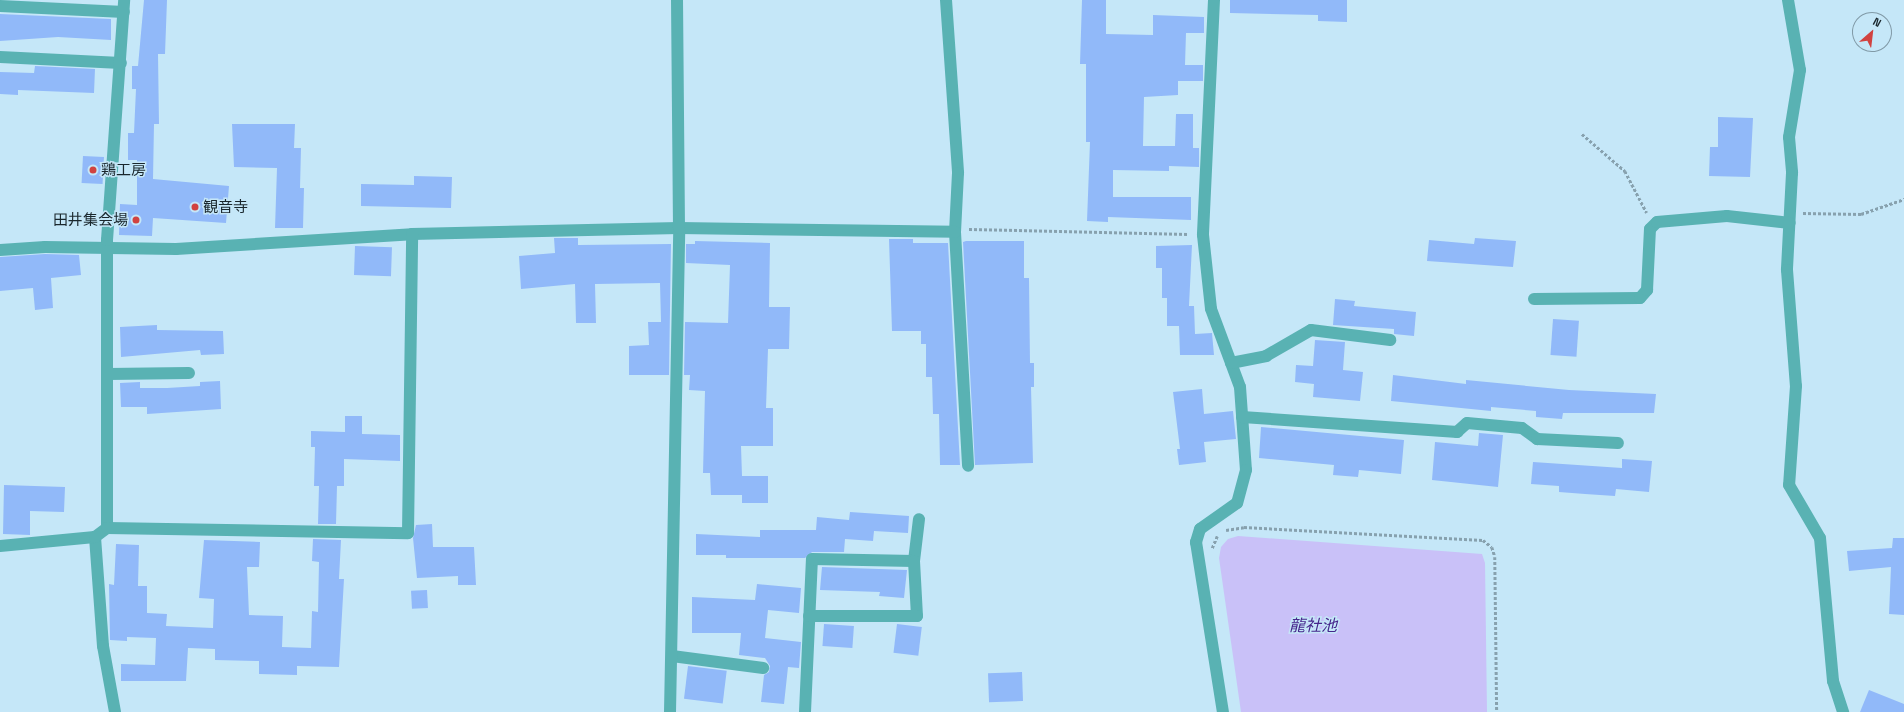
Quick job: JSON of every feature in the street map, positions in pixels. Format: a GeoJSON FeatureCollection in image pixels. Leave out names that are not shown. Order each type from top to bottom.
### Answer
{"type":"FeatureCollection","features":[{"type":"Feature","properties":{"kind":"street"},"geometry":{"type":"LineString","coordinates":[[670,712],[678,228],[677,0]]}},
{"type":"Feature","properties":{"kind":"street"},"geometry":{"type":"LineString","coordinates":[[946,0],[958,173],[955,232],[968,466]]}},
{"type":"Feature","properties":{"kind":"street"},"geometry":{"type":"LineString","coordinates":[[1214,0],[1203,235],[1211,309],[1240,388],[1246,470],[1237,503],[1200,529],[1196,542],[1223,712]]}},
{"type":"Feature","properties":{"kind":"street"},"geometry":{"type":"LineString","coordinates":[[1788,0],[1800,70],[1789,137],[1790,217],[1787,270],[1796,386],[1789,485],[1820,538],[1833,681],[1843,712]]}},
{"type":"Feature","properties":{"kind":"street"},"geometry":{"type":"LineString","coordinates":[[0,6],[124,6],[108,249],[107,528]]}},
{"type":"Feature","properties":{"kind":"street"},"geometry":{"type":"LineString","coordinates":[[0,57],[121,63]]}},
{"type":"Feature","properties":{"kind":"street"},"geometry":{"type":"LineString","coordinates":[[1534,299],[1640,298],[1647,290],[1652,224],[1726,216],[1790,217]]}},
{"type":"Feature","properties":{"kind":"street"},"geometry":{"type":"LineString","coordinates":[[0,250],[44,247],[176,249],[412,234],[678,228],[955,232]]}},
{"type":"Feature","properties":{"kind":"street"},"geometry":{"type":"LineString","coordinates":[[0,546],[95,537],[107,528],[408,533],[412,234]]}},
{"type":"Feature","properties":{"kind":"street"},"geometry":{"type":"LineString","coordinates":[[1231,364],[1266,356],[1311,330],[1390,340]]}},
{"type":"Feature","properties":{"kind":"street"},"geometry":{"type":"LineString","coordinates":[[108,374],[189,373]]}},
{"type":"Feature","properties":{"kind":"street"},"geometry":{"type":"LineString","coordinates":[[1242,417],[1457,432],[1468,423],[1522,428],[1537,439],[1618,443]]}},
{"type":"Feature","properties":{"kind":"street"},"geometry":{"type":"LineString","coordinates":[[809,616],[917,616],[914,562],[919,518]]}},
{"type":"Feature","properties":{"kind":"street"},"geometry":{"type":"LineString","coordinates":[[95,537],[102,646],[115,712]]}},
{"type":"Feature","properties":{"kind":"street"},"geometry":{"type":"LineString","coordinates":[[805,712],[812,559],[914,562]]}},
{"type":"Feature","properties":{"kind":"street"},"geometry":{"type":"LineString","coordinates":[[672,656],[763,668]]}},
{"type":"Feature","properties":{"kind":"path"},"geometry":{"type":"LineString","coordinates":[[1582,134],[1625,171],[1635,185],[1652,224]]}},
{"type":"Feature","properties":{"kind":"path"},"geometry":{"type":"LineString","coordinates":[[1790,217],[1861,214],[1904,199]]}},
{"type":"Feature","properties":{"kind":"path"},"geometry":{"type":"LineString","coordinates":[[955,232],[970,228],[1203,235]]}},
{"type":"Feature","properties":{"kind":"path"},"geometry":{"type":"LineString","coordinates":[[1212,555],[1214,541],[1220,532],[1244,527],[1483,540],[1492,547],[1495,557],[1497,712]]}},
{"type":"Feature","properties":{"kind":"water","name":"龍社池"},"geometry":{"type":"Polygon","coordinates":[[[1238,536],[1482,554],[1485,563],[1487,712],[1241,712],[1219,558],[1221,547],[1228,539],[1238,536]]]}},
{"type":"Feature","properties":{"kind":"building"},"geometry":{"type":"Polygon","coordinates":[[[144,0],[167,0],[165,54],[158,54],[159,124],[154,124],[153,179],[229,186],[226,223],[153,218],[152,236],[119,235],[120,204],[137,205],[137,160],[128,160],[128,133],[134,133],[136,89],[132,89],[132,66],[138,66],[144,0]]]}},
{"type":"Feature","properties":{"kind":"building"},"geometry":{"type":"Polygon","coordinates":[[[1082,0],[1106,0],[1106,34],[1153,35],[1153,15],[1204,17],[1204,33],[1186,33],[1185,65],[1203,65],[1203,81],[1178,81],[1178,95],[1144,97],[1143,146],[1175,146],[1176,114],[1193,114],[1193,148],[1199,148],[1199,167],[1169,166],[1169,171],[1113,170],[1113,197],[1191,197],[1191,220],[1108,217],[1108,222],[1087,221],[1090,142],[1086,142],[1086,64],[1080,64],[1082,0]]]}},
{"type":"Feature","properties":{"kind":"building"},"geometry":{"type":"Polygon","coordinates":[[[1230,0],[1347,0],[1347,22],[1318,21],[1318,15],[1230,13],[1230,0]]]}},
{"type":"Feature","properties":{"kind":"building"},"geometry":{"type":"Polygon","coordinates":[[[0,14],[111,19],[111,40],[58,37],[0,41],[0,14]]]}},
{"type":"Feature","properties":{"kind":"building"},"geometry":{"type":"Polygon","coordinates":[[[35,66],[95,69],[94,93],[18,90],[18,95],[0,94],[0,72],[34,73],[35,66]]]}},
{"type":"Feature","properties":{"kind":"building"},"geometry":{"type":"Polygon","coordinates":[[[1718,117],[1753,118],[1750,177],[1709,176],[1710,147],[1718,147],[1718,117]]]}},
{"type":"Feature","properties":{"kind":"building"},"geometry":{"type":"Polygon","coordinates":[[[232,124],[295,124],[294,148],[301,148],[300,188],[304,188],[303,228],[275,228],[277,168],[234,167],[232,124]]]}},
{"type":"Feature","properties":{"kind":"building","name":"鶏工房"},"geometry":{"type":"Polygon","coordinates":[[[83,156],[104,157],[103,184],[82,183],[83,156]]]}},
{"type":"Feature","properties":{"kind":"building"},"geometry":{"type":"Polygon","coordinates":[[[414,176],[452,177],[451,208],[361,206],[361,184],[414,185],[414,176]]]}},
{"type":"Feature","properties":{"kind":"building"},"geometry":{"type":"Polygon","coordinates":[[[554,238],[578,238],[578,245],[671,244],[669,375],[629,375],[629,346],[649,345],[648,322],[661,322],[660,283],[595,284],[596,323],[576,323],[575,284],[521,289],[519,256],[555,253],[554,238]]]}},
{"type":"Feature","properties":{"kind":"building"},"geometry":{"type":"Polygon","coordinates":[[[1475,238],[1516,241],[1513,267],[1427,261],[1429,240],[1474,244],[1475,238]]]}},
{"type":"Feature","properties":{"kind":"building"},"geometry":{"type":"Polygon","coordinates":[[[889,239],[913,239],[913,243],[948,243],[960,465],[940,465],[939,414],[933,414],[932,377],[926,377],[926,344],[921,344],[921,331],[892,331],[889,239]]]}},
{"type":"Feature","properties":{"kind":"building"},"geometry":{"type":"Polygon","coordinates":[[[695,241],[770,243],[769,307],[790,307],[789,349],[768,349],[766,408],[773,408],[773,446],[741,446],[742,476],[768,476],[768,503],[742,503],[742,495],[711,495],[710,473],[703,473],[705,391],[689,390],[690,375],[684,375],[685,322],[728,323],[730,265],[686,263],[686,244],[695,244],[695,241]]]}},
{"type":"Feature","properties":{"kind":"building"},"geometry":{"type":"Polygon","coordinates":[[[1024,241],[1024,278],[1029,278],[1030,363],[1034,363],[1034,387],[1031,387],[1033,463],[975,465],[963,242],[1024,241]]]}},
{"type":"Feature","properties":{"kind":"building"},"geometry":{"type":"Polygon","coordinates":[[[1192,245],[1189,306],[1194,306],[1195,334],[1212,333],[1214,355],[1180,355],[1179,326],[1167,326],[1167,298],[1162,298],[1162,268],[1156,268],[1156,246],[1192,245]]]}},
{"type":"Feature","properties":{"kind":"building"},"geometry":{"type":"Polygon","coordinates":[[[355,246],[392,247],[391,276],[354,275],[355,246]]]}},
{"type":"Feature","properties":{"kind":"building"},"geometry":{"type":"Polygon","coordinates":[[[45,254],[79,255],[81,275],[51,278],[53,308],[35,310],[33,288],[0,291],[0,257],[45,254]]]}},
{"type":"Feature","properties":{"kind":"building"},"geometry":{"type":"Polygon","coordinates":[[[1335,299],[1355,301],[1354,306],[1416,312],[1414,336],[1394,334],[1394,329],[1333,325],[1335,299]]]}},
{"type":"Feature","properties":{"kind":"building"},"geometry":{"type":"Polygon","coordinates":[[[1553,319],[1579,321],[1576,357],[1550,355],[1553,319]]]}},
{"type":"Feature","properties":{"kind":"building"},"geometry":{"type":"Polygon","coordinates":[[[157,325],[157,330],[223,331],[224,354],[201,355],[200,350],[121,357],[120,327],[157,325]]]}},
{"type":"Feature","properties":{"kind":"building"},"geometry":{"type":"Polygon","coordinates":[[[1315,340],[1345,342],[1343,370],[1363,372],[1360,401],[1313,397],[1314,384],[1295,382],[1296,365],[1313,366],[1315,340]]]}},
{"type":"Feature","properties":{"kind":"building"},"geometry":{"type":"Polygon","coordinates":[[[1393,375],[1466,384],[1466,380],[1569,390],[1656,394],[1654,413],[1563,413],[1562,419],[1536,417],[1536,411],[1491,407],[1491,411],[1391,401],[1393,375]]]}},
{"type":"Feature","properties":{"kind":"building"},"geometry":{"type":"Polygon","coordinates":[[[220,381],[221,409],[147,414],[147,407],[121,407],[120,383],[140,382],[140,388],[167,388],[200,386],[200,382],[220,381]]]}},
{"type":"Feature","properties":{"kind":"building"},"geometry":{"type":"Polygon","coordinates":[[[1202,389],[1204,414],[1233,411],[1236,439],[1204,442],[1206,462],[1179,465],[1177,449],[1180,449],[1173,392],[1202,389]]]}},
{"type":"Feature","properties":{"kind":"building"},"geometry":{"type":"Polygon","coordinates":[[[345,416],[362,416],[362,434],[400,435],[400,461],[344,459],[344,486],[337,486],[336,524],[318,524],[319,486],[314,486],[315,447],[311,447],[311,431],[345,432],[345,416]]]}},
{"type":"Feature","properties":{"kind":"building"},"geometry":{"type":"Polygon","coordinates":[[[1261,427],[1404,440],[1401,474],[1359,470],[1358,477],[1333,475],[1334,465],[1259,458],[1261,427]]]}},
{"type":"Feature","properties":{"kind":"building"},"geometry":{"type":"Polygon","coordinates":[[[1479,433],[1503,435],[1498,487],[1432,480],[1435,442],[1478,446],[1479,433]]]}},
{"type":"Feature","properties":{"kind":"building"},"geometry":{"type":"Polygon","coordinates":[[[1622,459],[1652,461],[1649,492],[1616,489],[1615,496],[1585,494],[1559,492],[1559,486],[1531,484],[1533,462],[1622,468],[1622,459]]]}},
{"type":"Feature","properties":{"kind":"building"},"geometry":{"type":"Polygon","coordinates":[[[4,485],[65,487],[64,512],[30,511],[30,535],[3,534],[4,485]]]}},
{"type":"Feature","properties":{"kind":"building"},"geometry":{"type":"Polygon","coordinates":[[[850,512],[909,516],[908,533],[874,531],[873,541],[845,539],[844,552],[812,552],[805,558],[726,558],[726,555],[696,555],[696,534],[760,537],[760,530],[816,530],[817,517],[849,520],[850,512]]]}},
{"type":"Feature","properties":{"kind":"building"},"geometry":{"type":"Polygon","coordinates":[[[432,524],[433,547],[474,547],[476,585],[458,585],[458,576],[417,578],[413,538],[416,525],[432,524]]]}},
{"type":"Feature","properties":{"kind":"building"},"geometry":{"type":"Polygon","coordinates":[[[1893,538],[1904,538],[1904,615],[1889,614],[1891,567],[1849,571],[1847,551],[1892,548],[1893,538]]]}},
{"type":"Feature","properties":{"kind":"building"},"geometry":{"type":"Polygon","coordinates":[[[313,539],[341,540],[339,579],[344,579],[339,667],[297,666],[297,675],[259,674],[259,661],[215,660],[215,649],[188,648],[186,681],[121,681],[121,664],[155,665],[156,638],[127,637],[127,641],[110,640],[109,584],[114,585],[116,544],[139,545],[138,586],[147,586],[147,613],[167,614],[166,626],[213,628],[214,599],[199,598],[204,540],[260,542],[259,567],[247,567],[249,615],[283,616],[282,647],[311,648],[312,611],[318,612],[319,562],[312,561],[313,539]]]}},
{"type":"Feature","properties":{"kind":"building"},"geometry":{"type":"Polygon","coordinates":[[[822,567],[907,570],[904,598],[879,596],[880,592],[820,590],[822,567]]]}},
{"type":"Feature","properties":{"kind":"building"},"geometry":{"type":"Polygon","coordinates":[[[757,584],[801,588],[799,613],[768,610],[765,638],[801,642],[799,668],[788,667],[784,704],[761,702],[764,675],[769,672],[770,666],[765,658],[739,655],[741,633],[692,633],[692,597],[755,600],[757,584]]]}},
{"type":"Feature","properties":{"kind":"building"},"geometry":{"type":"Polygon","coordinates":[[[427,590],[428,608],[412,609],[411,591],[427,590]]]}},
{"type":"Feature","properties":{"kind":"building"},"geometry":{"type":"Polygon","coordinates":[[[824,624],[854,626],[852,648],[822,646],[824,624]]]}},
{"type":"Feature","properties":{"kind":"building"},"geometry":{"type":"Polygon","coordinates":[[[897,624],[922,627],[918,656],[893,653],[897,624]]]}},
{"type":"Feature","properties":{"kind":"building"},"geometry":{"type":"Polygon","coordinates":[[[688,666],[727,671],[723,704],[684,699],[688,666]]]}},
{"type":"Feature","properties":{"kind":"building"},"geometry":{"type":"Polygon","coordinates":[[[1022,672],[1023,701],[989,702],[988,673],[1022,672]]]}},
{"type":"Feature","properties":{"kind":"building"},"geometry":{"type":"Polygon","coordinates":[[[1869,690],[1904,704],[1904,712],[1860,712],[1869,690]]]}},
{"type":"Feature","properties":{"kind":"place","name":"鶏工房"},"geometry":{"type":"Point","coordinates":[93,170]}},
{"type":"Feature","properties":{"kind":"place","name":"観音寺"},"geometry":{"type":"Point","coordinates":[195,207]}},
{"type":"Feature","properties":{"kind":"place","name":"田井集会場"},"geometry":{"type":"Point","coordinates":[136,220]}}]}
